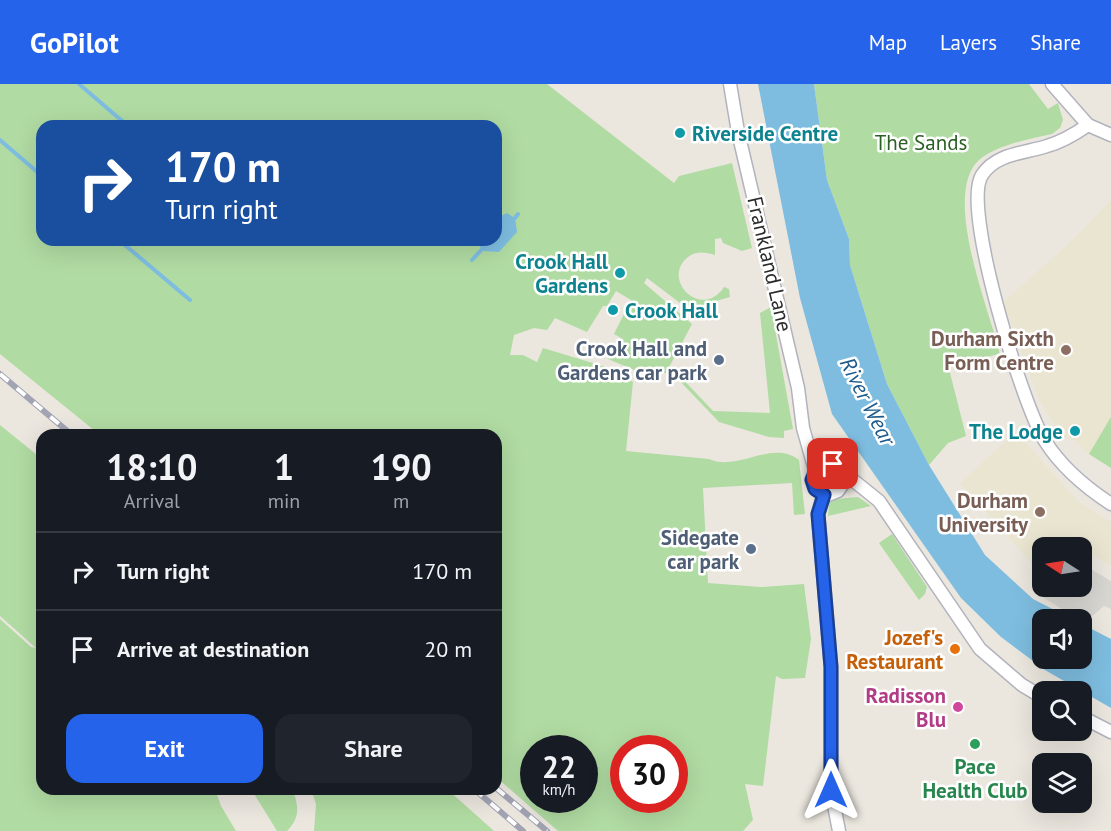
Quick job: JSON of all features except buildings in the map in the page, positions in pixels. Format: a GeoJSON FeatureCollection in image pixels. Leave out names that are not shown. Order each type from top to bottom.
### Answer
{"type":"FeatureCollection","features":[{"type":"Feature","properties":{"kind":"street","name":"Frankland Lane"},"geometry":{"type":"LineString","coordinates":[[730,84],[738,132],[798,387],[803,428],[815,470]]}},
{"type":"Feature","properties":{"kind":"street"},"geometry":{"type":"LineString","coordinates":[[1052,84],[1088,125],[1111,135]]}},
{"type":"Feature","properties":{"kind":"street"},"geometry":{"type":"LineString","coordinates":[[1088,125],[1069,137],[1005,158],[989,167],[978,184],[977,213],[991,284],[1034,418],[1058,459],[1073,476],[1111,504]]}},
{"type":"Feature","properties":{"kind":"street"},"geometry":{"type":"LineString","coordinates":[[809,444],[828,463],[842,471],[889,513],[980,649],[1032,691]]}},
{"type":"Feature","properties":{"kind":"street"},"geometry":{"type":"LineString","coordinates":[[824,495],[813,485],[815,470],[828,463]]}},
{"type":"Feature","properties":{"kind":"street"},"geometry":{"type":"LineString","coordinates":[[838,491],[844,482],[842,471]]}},
{"type":"Feature","properties":{"kind":"street"},"geometry":{"type":"LineString","coordinates":[[824,495],[838,491],[868,493]]}},
{"type":"Feature","properties":{"kind":"street"},"geometry":{"type":"LineString","coordinates":[[824,495],[818,514],[831,667],[831,790],[839,831]]}},
{"type":"Feature","properties":{"kind":"street"},"geometry":{"type":"LineString","coordinates":[[1092,722],[1111,732]]}},
{"type":"Feature","properties":{"kind":"shaded area","name":"Durham Sixth Form Centre"},"geometry":{"type":"Polygon","coordinates":[[[1111,200],[1111,468],[1086,452],[1075,441],[1061,437],[1039,399],[1003,302],[1077,236],[1111,200]]]}},
{"type":"Feature","properties":{"kind":"shaded area","name":"Durham University"},"geometry":{"type":"Polygon","coordinates":[[[1016,432],[1078,501],[1111,522],[1111,566],[1092,554],[1092,537],[1032,537],[1032,564],[960,483],[1016,432]]]}},
{"type":"Feature","properties":{"kind":"shaded area"},"geometry":{"type":"Polygon","coordinates":[[[1092,570],[1111,581],[1111,609],[1104,606],[1092,616],[1092,609],[1062,609],[1043,597],[1092,597],[1092,570]]]}},
{"type":"Feature","properties":{"kind":"green space"},"geometry":{"type":"Polygon","coordinates":[[[0,84],[547,84],[674,183],[679,176],[732,163],[752,248],[742,251],[723,243],[721,238],[715,239],[715,255],[701,253],[691,255],[681,266],[679,276],[681,285],[687,293],[696,298],[705,300],[715,296],[724,287],[729,289],[730,297],[688,309],[647,278],[644,283],[692,324],[666,373],[639,372],[608,359],[621,338],[614,334],[631,300],[616,291],[607,306],[603,306],[587,332],[555,318],[547,330],[534,328],[514,335],[510,355],[523,355],[537,362],[543,348],[606,367],[633,382],[626,451],[720,462],[732,462],[777,453],[788,454],[799,460],[805,514],[794,515],[792,483],[703,488],[708,583],[761,587],[804,584],[811,639],[805,678],[782,679],[776,676],[763,786],[745,784],[753,820],[743,831],[558,831],[537,813],[598,813],[598,735],[520,735],[520,798],[502,782],[502,429],[93,429],[0,354],[0,84]]]}},
{"type":"Feature","properties":{"kind":"green space","name":"The Sands"},"geometry":{"type":"Polygon","coordinates":[[[814,84],[1029,84],[1048,109],[1058,103],[1063,120],[1060,128],[1052,134],[994,150],[979,160],[969,177],[965,199],[966,225],[979,283],[1000,354],[948,365],[966,436],[948,443],[929,465],[887,384],[850,265],[849,239],[827,180],[814,84]]]}},
{"type":"Feature","properties":{"kind":"green space"},"geometry":{"type":"Polygon","coordinates":[[[771,307],[793,429],[784,431],[784,438],[769,437],[719,422],[676,377],[678,374],[713,411],[770,413],[760,313],[771,307]]]}},
{"type":"Feature","properties":{"kind":"green space"},"geometry":{"type":"Polygon","coordinates":[[[1111,417],[1111,468],[1089,454],[1111,417]]]}},
{"type":"Feature","properties":{"kind":"green space"},"geometry":{"type":"Polygon","coordinates":[[[0,425],[36,454],[36,648],[0,616],[0,425]]]}},
{"type":"Feature","properties":{"kind":"green space"},"geometry":{"type":"Polygon","coordinates":[[[825,473],[831,473],[835,480],[831,487],[825,487],[821,483],[821,477],[825,473]]]}},
{"type":"Feature","properties":{"kind":"green space"},"geometry":{"type":"Polygon","coordinates":[[[858,497],[871,506],[828,516],[829,503],[836,499],[858,497]]]}},
{"type":"Feature","properties":{"kind":"green space"},"geometry":{"type":"Polygon","coordinates":[[[892,534],[927,587],[925,594],[919,600],[879,543],[892,534]]]}},
{"type":"Feature","properties":{"kind":"green space"},"geometry":{"type":"Polygon","coordinates":[[[0,619],[31,647],[36,648],[36,795],[217,795],[236,831],[0,831],[0,619]]]}},
{"type":"Feature","properties":{"kind":"green space"},"geometry":{"type":"Polygon","coordinates":[[[255,795],[295,795],[297,814],[294,822],[287,831],[277,831],[255,795]]]}},
{"type":"Feature","properties":{"kind":"green space"},"geometry":{"type":"Polygon","coordinates":[[[313,795],[454,795],[494,831],[314,831],[316,804],[313,795]]]}},
{"type":"Feature","properties":{"kind":"water","name":"River Wear"},"geometry":{"type":"Polygon","coordinates":[[[758,84],[814,84],[827,180],[849,239],[850,265],[887,384],[929,465],[985,555],[1033,599],[1052,609],[1032,609],[1032,660],[1001,637],[961,598],[832,414],[800,298],[758,84]]]}},
{"type":"Feature","properties":{"kind":"water"},"geometry":{"type":"Polygon","coordinates":[[[507,213],[515,218],[517,232],[499,252],[483,251],[480,246],[502,246],[502,216],[507,213]]]}},
{"type":"Feature","properties":{"kind":"water"},"geometry":{"type":"Polygon","coordinates":[[[1092,629],[1111,639],[1111,708],[1092,697],[1092,681],[1064,681],[1045,670],[1092,669],[1092,629]]]}},
{"type":"Feature","properties":{"kind":"waterway"},"geometry":{"type":"LineString","coordinates":[[79,84],[121,120]]}},
{"type":"Feature","properties":{"kind":"waterway"},"geometry":{"type":"LineString","coordinates":[[0,140],[36,171]]}},
{"type":"Feature","properties":{"kind":"waterway"},"geometry":{"type":"LineString","coordinates":[[515,218],[518,214]]}},
{"type":"Feature","properties":{"kind":"waterway"},"geometry":{"type":"LineString","coordinates":[[126,246],[190,300]]}},
{"type":"Feature","properties":{"kind":"waterway"},"geometry":{"type":"LineString","coordinates":[[472,260],[484,247]]}},
{"type":"Feature","properties":{"kind":"railway"},"geometry":{"type":"LineString","coordinates":[[0,374],[65,429]]}},
{"type":"Feature","properties":{"kind":"railway"},"geometry":{"type":"LineString","coordinates":[[502,793],[547,831]]}},
{"type":"Feature","properties":{"kind":"railway"},"geometry":{"type":"LineString","coordinates":[[481,795],[523,831]]}},
{"type":"Feature","properties":{"kind":"place","name":"Riverside Centre"},"geometry":{"type":"Point","coordinates":[680,133]}},
{"type":"Feature","properties":{"kind":"place","name":"Crook Hall Gardens"},"geometry":{"type":"Point","coordinates":[620,273]}},
{"type":"Feature","properties":{"kind":"place","name":"Crook Hall"},"geometry":{"type":"Point","coordinates":[613,310]}},
{"type":"Feature","properties":{"kind":"place","name":"Durham Sixth Form Centre"},"geometry":{"type":"Point","coordinates":[1066,350]}},
{"type":"Feature","properties":{"kind":"place","name":"Crook Hall and Gardens car park"},"geometry":{"type":"Point","coordinates":[719,360]}},
{"type":"Feature","properties":{"kind":"place","name":"The Lodge"},"geometry":{"type":"Point","coordinates":[1075,431]}},
{"type":"Feature","properties":{"kind":"place","name":"Durham University"},"geometry":{"type":"Point","coordinates":[1040,512]}},
{"type":"Feature","properties":{"kind":"place","name":"Sidegate car park"},"geometry":{"type":"Point","coordinates":[751,549]}},
{"type":"Feature","properties":{"kind":"place","name":"Jozef's Restaurant"},"geometry":{"type":"Point","coordinates":[955,649]}},
{"type":"Feature","properties":{"kind":"place","name":"Radisson Blu"},"geometry":{"type":"Point","coordinates":[958,707]}},
{"type":"Feature","properties":{"kind":"place","name":"Pace Health Club"},"geometry":{"type":"Point","coordinates":[975,744]}},
{"type":"Feature","properties":{"kind":"route"},"geometry":{"type":"LineString","coordinates":[[831,790],[831,667],[821,571],[818,514],[824,495],[815,489],[812,480],[818,467],[823,464],[833,464]]}}]}
